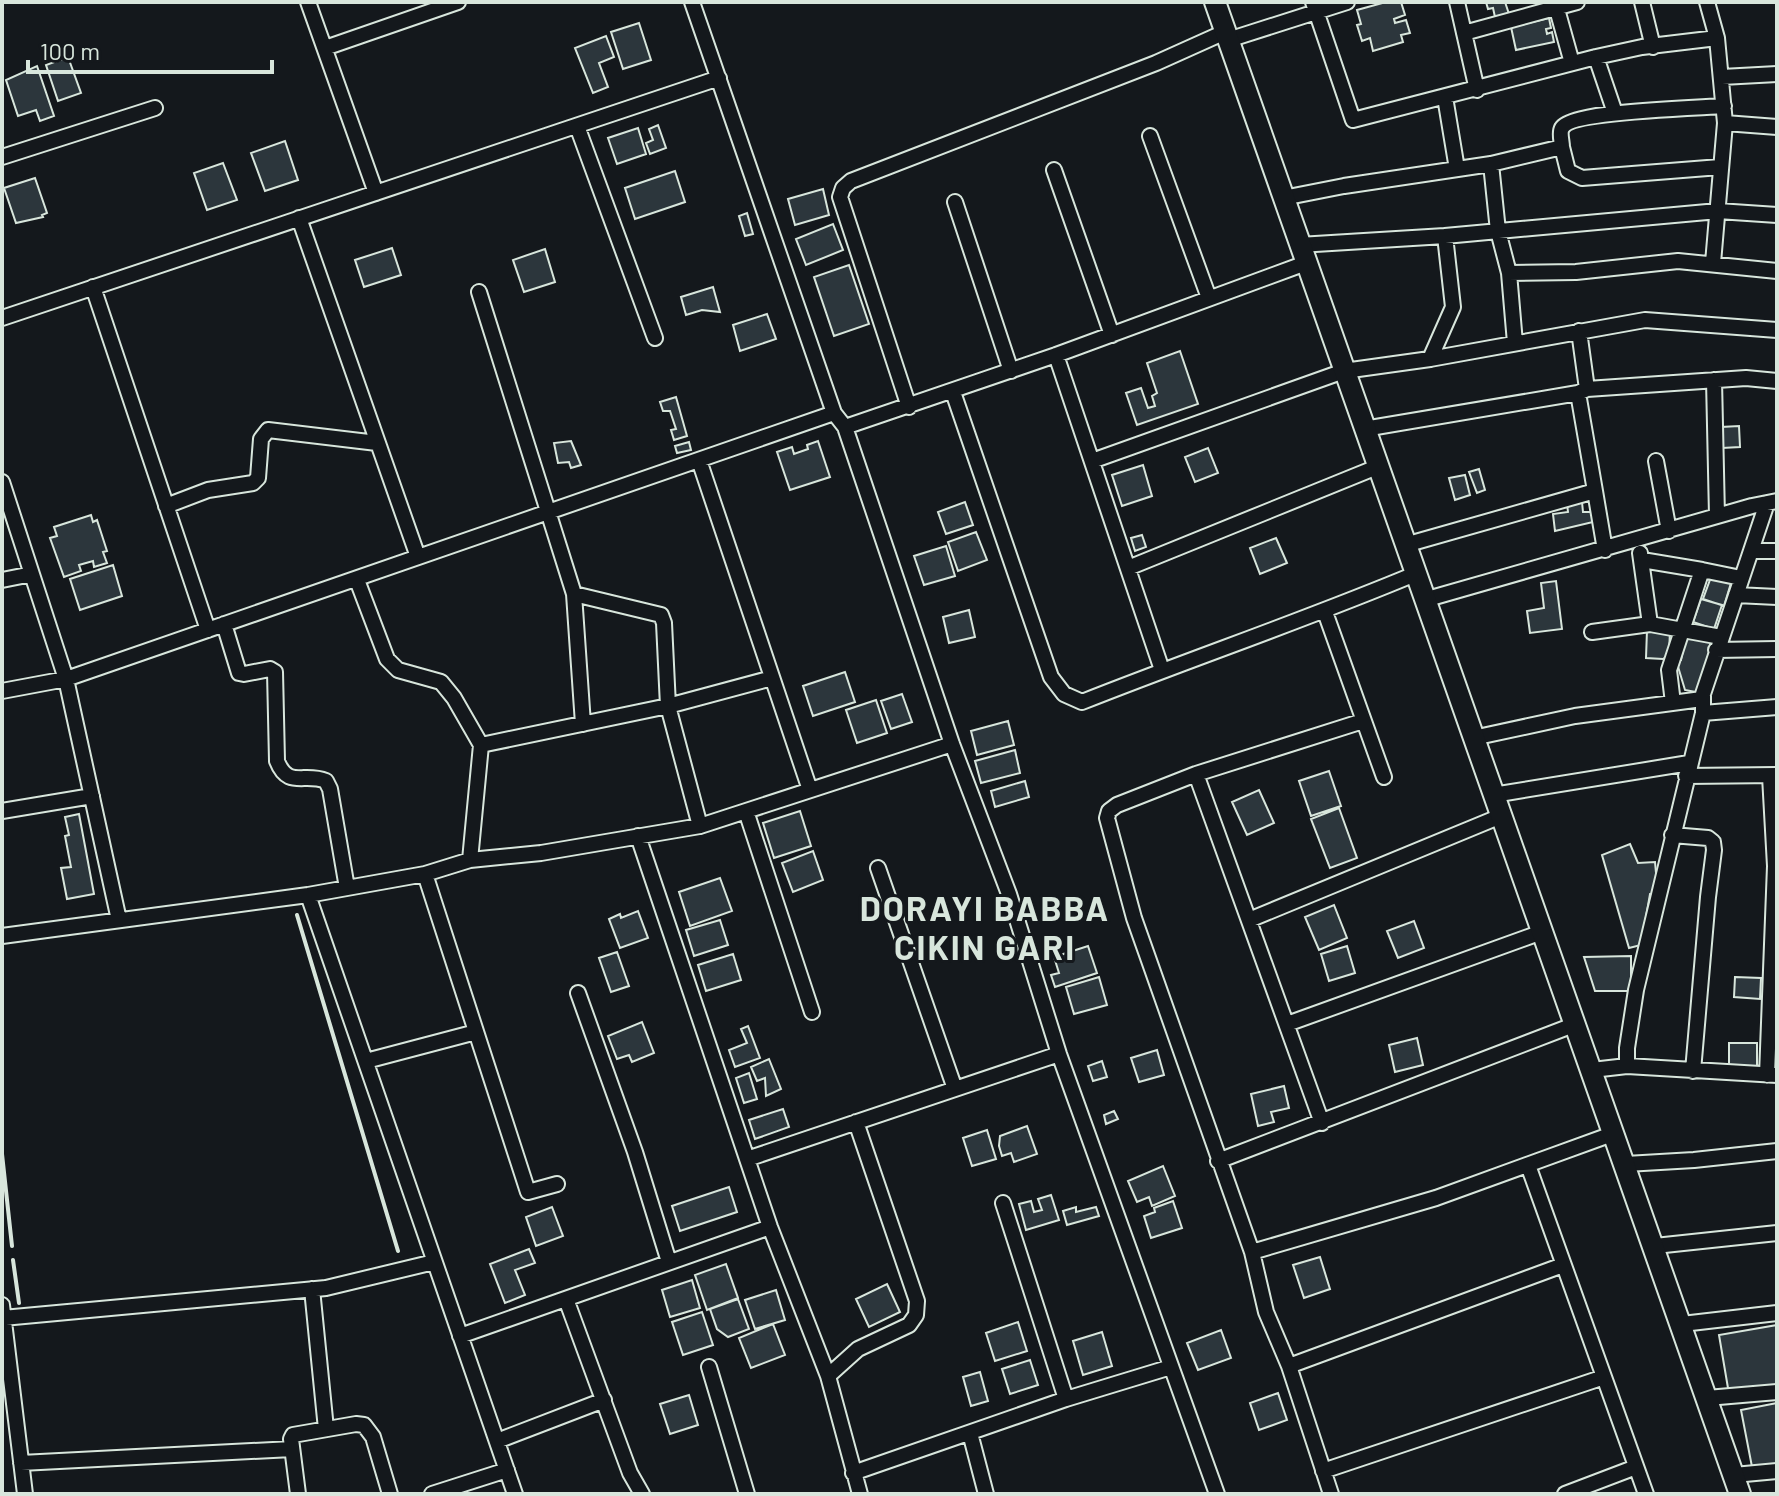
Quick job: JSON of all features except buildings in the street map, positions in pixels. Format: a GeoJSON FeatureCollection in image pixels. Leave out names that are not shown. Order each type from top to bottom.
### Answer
{"type":"FeatureCollection","features":[{"type":"Feature","properties":{"kind":"street"},"geometry":{"type":"LineString","coordinates":[[308,2],[376,193]]}},
{"type":"Feature","properties":{"kind":"street"},"geometry":{"type":"LineString","coordinates":[[325,48],[458,2]]}},
{"type":"Feature","properties":{"kind":"street"},"geometry":{"type":"LineString","coordinates":[[692,2],[834,413],[845,427],[952,744],[1009,894],[1059,1054],[1217,1494]]}},
{"type":"Feature","properties":{"kind":"street"},"geometry":{"type":"LineString","coordinates":[[1215,2],[1737,1484],[1777,1471]]}},
{"type":"Feature","properties":{"kind":"street"},"geometry":{"type":"LineString","coordinates":[[909,407],[840,197],[843,188],[851,181],[1156,63],[1193,44],[1315,7],[1347,2]]}},
{"type":"Feature","properties":{"kind":"street"},"geometry":{"type":"LineString","coordinates":[[1457,2],[1477,90]]}},
{"type":"Feature","properties":{"kind":"street"},"geometry":{"type":"LineString","coordinates":[[1464,33],[1556,5],[1577,2]]}},
{"type":"Feature","properties":{"kind":"street"},"geometry":{"type":"LineString","coordinates":[[1642,2],[1653,47]]}},
{"type":"Feature","properties":{"kind":"street"},"geometry":{"type":"LineString","coordinates":[[1707,2],[1717,38],[1725,123],[1713,263]]}},
{"type":"Feature","properties":{"kind":"street"},"geometry":{"type":"LineString","coordinates":[[1556,5],[1572,63]]}},
{"type":"Feature","properties":{"kind":"street"},"geometry":{"type":"LineString","coordinates":[[1315,7],[1353,120],[1596,57],[1717,38]]}},
{"type":"Feature","properties":{"kind":"street"},"geometry":{"type":"LineString","coordinates":[[1596,57],[1615,113]]}},
{"type":"Feature","properties":{"kind":"street"},"geometry":{"type":"LineString","coordinates":[[1722,77],[1777,74]]}},
{"type":"Feature","properties":{"kind":"street"},"geometry":{"type":"LineString","coordinates":[[2,318],[719,78]]}},
{"type":"Feature","properties":{"kind":"street"},"geometry":{"type":"LineString","coordinates":[[1445,97],[1457,169]]}},
{"type":"Feature","properties":{"kind":"street"},"geometry":{"type":"LineString","coordinates":[[1720,167],[1582,178],[1568,171],[1561,134],[1564,124],[1615,113],[1724,106]]}},
{"type":"Feature","properties":{"kind":"street"},"geometry":{"type":"LineString","coordinates":[[2,157],[155,108]]}},
{"type":"Feature","properties":{"kind":"street"},"geometry":{"type":"LineString","coordinates":[[1725,123],[1777,127]]}},
{"type":"Feature","properties":{"kind":"street"},"geometry":{"type":"LineString","coordinates":[[577,126],[655,338]]}},
{"type":"Feature","properties":{"kind":"street"},"geometry":{"type":"LineString","coordinates":[[1150,136],[1209,298]]}},
{"type":"Feature","properties":{"kind":"street"},"geometry":{"type":"LineString","coordinates":[[1283,198],[1491,164],[1562,147]]}},
{"type":"Feature","properties":{"kind":"street"},"geometry":{"type":"LineString","coordinates":[[1491,164],[1498,231],[1509,273],[1515,343]]}},
{"type":"Feature","properties":{"kind":"street"},"geometry":{"type":"LineString","coordinates":[[1054,170],[1112,335]]}},
{"type":"Feature","properties":{"kind":"street"},"geometry":{"type":"LineString","coordinates":[[955,202],[1011,371]]}},
{"type":"Feature","properties":{"kind":"street"},"geometry":{"type":"LineString","coordinates":[[845,427],[1112,335],[1209,298],[1302,254],[1445,236],[1718,211],[1777,215]]}},
{"type":"Feature","properties":{"kind":"street"},"geometry":{"type":"LineString","coordinates":[[299,218],[418,557]]}},
{"type":"Feature","properties":{"kind":"street"},"geometry":{"type":"LineString","coordinates":[[1430,359],[1453,307],[1445,236]]}},
{"type":"Feature","properties":{"kind":"street"},"geometry":{"type":"LineString","coordinates":[[1509,273],[1576,272],[1678,261],[1777,271]]}},
{"type":"Feature","properties":{"kind":"street"},"geometry":{"type":"LineString","coordinates":[[93,287],[208,630]]}},
{"type":"Feature","properties":{"kind":"street"},"geometry":{"type":"LineString","coordinates":[[479,292],[574,594],[583,724]]}},
{"type":"Feature","properties":{"kind":"street"},"geometry":{"type":"LineString","coordinates":[[1092,461],[1344,371],[1430,359],[1645,320],[1777,328]]}},
{"type":"Feature","properties":{"kind":"street"},"geometry":{"type":"LineString","coordinates":[[1579,331],[1583,391],[1605,550]]}},
{"type":"Feature","properties":{"kind":"street"},"geometry":{"type":"LineString","coordinates":[[1056,355],[1162,670]]}},
{"type":"Feature","properties":{"kind":"street"},"geometry":{"type":"LineString","coordinates":[[1364,429],[1583,391],[1746,378],[1777,381]]}},
{"type":"Feature","properties":{"kind":"street"},"geometry":{"type":"LineString","coordinates":[[1714,380],[1717,516]]}},
{"type":"Feature","properties":{"kind":"street"},"geometry":{"type":"LineString","coordinates":[[953,392],[1051,677],[1064,694],[1082,702],[1325,612],[1415,574]]}},
{"type":"Feature","properties":{"kind":"street"},"geometry":{"type":"LineString","coordinates":[[2,691],[66,679],[834,413]]}},
{"type":"Feature","properties":{"kind":"street"},"geometry":{"type":"LineString","coordinates":[[166,506],[208,490],[253,483],[258,478],[261,439],[268,430],[377,443]]}},
{"type":"Feature","properties":{"kind":"street"},"geometry":{"type":"LineString","coordinates":[[699,460],[810,790]]}},
{"type":"Feature","properties":{"kind":"street"},"geometry":{"type":"LineString","coordinates":[[1656,461],[1669,531]]}},
{"type":"Feature","properties":{"kind":"street"},"geometry":{"type":"LineString","coordinates":[[1128,568],[1377,467]]}},
{"type":"Feature","properties":{"kind":"street"},"geometry":{"type":"LineString","coordinates":[[2,482],[66,679],[119,920]]}},
{"type":"Feature","properties":{"kind":"street"},"geometry":{"type":"LineString","coordinates":[[1405,545],[1595,491]]}},
{"type":"Feature","properties":{"kind":"street"},"geometry":{"type":"LineString","coordinates":[[1424,600],[1772,502]]}},
{"type":"Feature","properties":{"kind":"street"},"geometry":{"type":"LineString","coordinates":[[1627,1066],[1636,990],[1718,643],[1772,502]]}},
{"type":"Feature","properties":{"kind":"street"},"geometry":{"type":"LineString","coordinates":[[1637,541],[1650,624]]}},
{"type":"Feature","properties":{"kind":"street"},"geometry":{"type":"LineString","coordinates":[[1751,551],[1777,551]]}},
{"type":"Feature","properties":{"kind":"street"},"geometry":{"type":"LineString","coordinates":[[1642,560],[1741,578]]}},
{"type":"Feature","properties":{"kind":"street"},"geometry":{"type":"LineString","coordinates":[[1673,703],[1669,670],[1702,570]]}},
{"type":"Feature","properties":{"kind":"street"},"geometry":{"type":"LineString","coordinates":[[2,580],[32,574]]}},
{"type":"Feature","properties":{"kind":"street"},"geometry":{"type":"LineString","coordinates":[[357,580],[387,659],[398,670],[441,682],[481,745],[470,860]]}},
{"type":"Feature","properties":{"kind":"street"},"geometry":{"type":"LineString","coordinates":[[574,594],[661,615],[668,706],[700,826]]}},
{"type":"Feature","properties":{"kind":"street"},"geometry":{"type":"LineString","coordinates":[[1736,595],[1777,597]]}},
{"type":"Feature","properties":{"kind":"street"},"geometry":{"type":"LineString","coordinates":[[1325,612],[1384,777]]}},
{"type":"Feature","properties":{"kind":"street"},"geometry":{"type":"LineString","coordinates":[[224,624],[239,673],[270,669],[275,672],[277,761],[282,773],[292,779],[317,778],[326,781],[330,789],[347,888]]}},
{"type":"Feature","properties":{"kind":"street"},"geometry":{"type":"LineString","coordinates":[[1592,632],[1650,624],[1683,628],[1718,643],[1777,649]]}},
{"type":"Feature","properties":{"kind":"street"},"geometry":{"type":"LineString","coordinates":[[481,745],[668,706],[772,678]]}},
{"type":"Feature","properties":{"kind":"street"},"geometry":{"type":"LineString","coordinates":[[1473,738],[1575,716],[1673,703],[1777,707]]}},
{"type":"Feature","properties":{"kind":"street"},"geometry":{"type":"LineString","coordinates":[[1331,1494],[1289,1366],[1266,1312],[1252,1252],[1144,946],[1107,818],[1109,811],[1117,805],[1196,774],[1363,721]]}},
{"type":"Feature","properties":{"kind":"street"},"geometry":{"type":"LineString","coordinates":[[2,936],[308,895],[425,874],[470,860],[541,853],[700,826],[952,744]]}},
{"type":"Feature","properties":{"kind":"street"},"geometry":{"type":"LineString","coordinates":[[1493,795],[1687,770],[1773,775],[1772,1075],[1627,1066],[1592,1070]]}},
{"type":"Feature","properties":{"kind":"street"},"geometry":{"type":"LineString","coordinates":[[1196,774],[1322,1123]]}},
{"type":"Feature","properties":{"kind":"street"},"geometry":{"type":"LineString","coordinates":[[2,811],[92,796]]}},
{"type":"Feature","properties":{"kind":"street"},"geometry":{"type":"LineString","coordinates":[[746,811],[812,1012]]}},
{"type":"Feature","properties":{"kind":"street"},"geometry":{"type":"LineString","coordinates":[[1249,920],[1501,816]]}},
{"type":"Feature","properties":{"kind":"street"},"geometry":{"type":"LineString","coordinates":[[1672,835],[1708,838],[1713,842],[1714,850],[1693,1071]]}},
{"type":"Feature","properties":{"kind":"street"},"geometry":{"type":"LineString","coordinates":[[638,836],[770,1227],[828,1376],[860,1494]]}},
{"type":"Feature","properties":{"kind":"street"},"geometry":{"type":"LineString","coordinates":[[878,868],[955,1089]]}},
{"type":"Feature","properties":{"kind":"street"},"geometry":{"type":"LineString","coordinates":[[425,874],[528,1192],[557,1184]]}},
{"type":"Feature","properties":{"kind":"street"},"geometry":{"type":"LineString","coordinates":[[308,895],[515,1494]]}},
{"type":"Feature","properties":{"kind":"street"},"geometry":{"type":"LineString","coordinates":[[1287,1024],[1542,932]]}},
{"type":"Feature","properties":{"kind":"street"},"geometry":{"type":"LineString","coordinates":[[578,993],[635,1152],[669,1262]]}},
{"type":"Feature","properties":{"kind":"street"},"geometry":{"type":"LineString","coordinates":[[1218,1161],[1576,1024]]}},
{"type":"Feature","properties":{"kind":"street"},"geometry":{"type":"LineString","coordinates":[[366,1061],[476,1032]]}},
{"type":"Feature","properties":{"kind":"street"},"geometry":{"type":"LineString","coordinates":[[747,1159],[1059,1054]]}},
{"type":"Feature","properties":{"kind":"street"},"geometry":{"type":"LineString","coordinates":[[828,1376],[858,1349],[909,1325],[916,1315],[917,1301],[856,1122]]}},
{"type":"Feature","properties":{"kind":"street"},"geometry":{"type":"LineString","coordinates":[[1252,1252],[1436,1198],[1615,1133]]}},
{"type":"Feature","properties":{"kind":"street"},"geometry":{"type":"LineString","coordinates":[[1626,1164],[1777,1151]]}},
{"type":"Feature","properties":{"kind":"street"},"geometry":{"type":"LineString","coordinates":[[1528,1165],[1646,1494]]}},
{"type":"Feature","properties":{"kind":"street"},"geometry":{"type":"LineString","coordinates":[[1003,1203],[1066,1399]]}},
{"type":"Feature","properties":{"kind":"street"},"geometry":{"type":"LineString","coordinates":[[460,1336],[770,1227]]}},
{"type":"Feature","properties":{"kind":"street"},"geometry":{"type":"LineString","coordinates":[[1655,1246],[1777,1233]]}},
{"type":"Feature","properties":{"kind":"street"},"geometry":{"type":"LineString","coordinates":[[25,1494],[7,1384],[3,1311],[312,1289],[434,1262]]}},
{"type":"Feature","properties":{"kind":"street"},"geometry":{"type":"LineString","coordinates":[[1289,1366],[1563,1265]]}},
{"type":"Feature","properties":{"kind":"street"},"geometry":{"type":"LineString","coordinates":[[312,1289],[326,1429]]}},
{"type":"Feature","properties":{"kind":"street"},"geometry":{"type":"LineString","coordinates":[[566,1299],[630,1473],[642,1494]]}},
{"type":"Feature","properties":{"kind":"street"},"geometry":{"type":"LineString","coordinates":[[1682,1324],[1777,1313]]}},
{"type":"Feature","properties":{"kind":"street"},"geometry":{"type":"LineString","coordinates":[[709,1367],[747,1494]]}},
{"type":"Feature","properties":{"kind":"street"},"geometry":{"type":"LineString","coordinates":[[853,1473],[1066,1399],[1171,1367]]}},
{"type":"Feature","properties":{"kind":"street"},"geometry":{"type":"LineString","coordinates":[[1323,1471],[1604,1377]]}},
{"type":"Feature","properties":{"kind":"street"},"geometry":{"type":"LineString","coordinates":[[1707,1398],[1777,1392]]}},
{"type":"Feature","properties":{"kind":"street"},"geometry":{"type":"LineString","coordinates":[[497,1441],[604,1400]]}},
{"type":"Feature","properties":{"kind":"street"},"geometry":{"type":"LineString","coordinates":[[298,1494],[291,1439],[296,1433],[356,1424],[364,1425],[373,1437],[390,1494]]}},
{"type":"Feature","properties":{"kind":"street"},"geometry":{"type":"LineString","coordinates":[[970,1433],[986,1494]]}},
{"type":"Feature","properties":{"kind":"street"},"geometry":{"type":"LineString","coordinates":[[21,1463],[292,1449]]}},
{"type":"Feature","properties":{"kind":"street"},"geometry":{"type":"LineString","coordinates":[[1565,1494],[1636,1467]]}},
{"type":"Feature","properties":{"kind":"street"},"geometry":{"type":"LineString","coordinates":[[432,1494],[507,1470]]}},
{"type":"Feature","properties":{"kind":"wall"},"geometry":{"type":"LineString","coordinates":[[297,915],[398,1251]]}},
{"type":"Feature","properties":{"kind":"wall"},"geometry":{"type":"LineString","coordinates":[[2,1154],[12,1246]]}},
{"type":"Feature","properties":{"kind":"wall"},"geometry":{"type":"LineString","coordinates":[[13,1260],[19,1303]]}},
{"type":"Feature","properties":{"kind":"district","name":"DORAYI BABBA CIKIN GARI"},"geometry":{"type":"Point","coordinates":[985,928]}}]}
